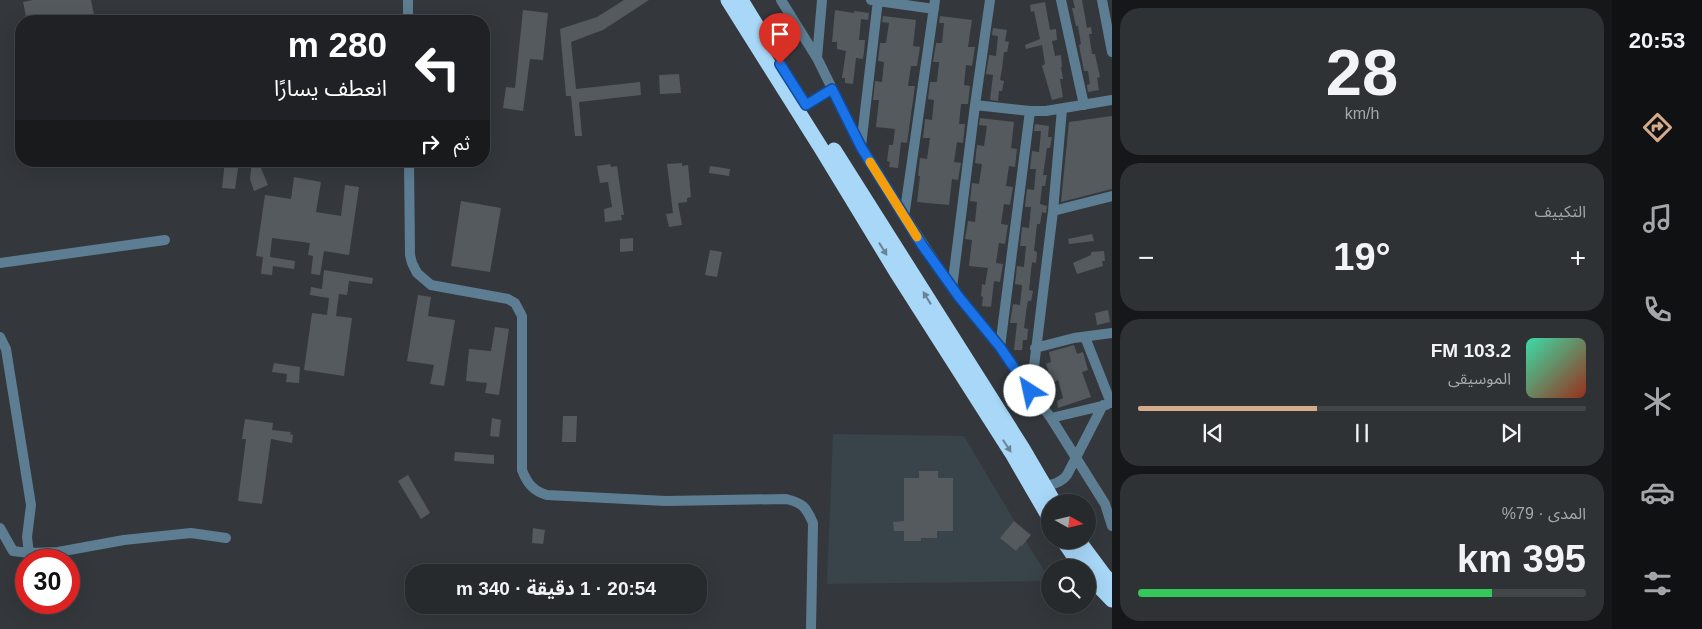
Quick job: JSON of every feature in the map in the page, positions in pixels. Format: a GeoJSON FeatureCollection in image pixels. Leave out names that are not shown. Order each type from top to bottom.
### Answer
{"type":"FeatureCollection","features":[{"type":"Feature","properties":{"kind":"highway"},"geometry":{"type":"LineString","coordinates":[[728,0],[897,273],[1013,455],[1045,494]]}},
{"type":"Feature","properties":{"kind":"highway"},"geometry":{"type":"LineString","coordinates":[[741,0],[1023,449],[1041,494]]}},
{"type":"Feature","properties":{"kind":"highway"},"geometry":{"type":"LineString","coordinates":[[1085,549],[1112,583]]}},
{"type":"Feature","properties":{"kind":"highway"},"geometry":{"type":"LineString","coordinates":[[1096,583],[1112,600]]}},
{"type":"Feature","properties":{"kind":"street"},"geometry":{"type":"LineString","coordinates":[[408,0],[408,15]]}},
{"type":"Feature","properties":{"kind":"street"},"geometry":{"type":"LineString","coordinates":[[781,0],[816,58],[861,147],[904,216],[952,288],[1000,347],[1030,391],[1052,418],[1105,504],[1112,526]]}},
{"type":"Feature","properties":{"kind":"street"},"geometry":{"type":"LineString","coordinates":[[816,58],[822,0]]}},
{"type":"Feature","properties":{"kind":"street"},"geometry":{"type":"LineString","coordinates":[[861,147],[876,0],[934,4],[904,216]]}},
{"type":"Feature","properties":{"kind":"street"},"geometry":{"type":"LineString","coordinates":[[952,288],[990,0]]}},
{"type":"Feature","properties":{"kind":"street"},"geometry":{"type":"LineString","coordinates":[[1060,0],[1084,105]]}},
{"type":"Feature","properties":{"kind":"street"},"geometry":{"type":"LineString","coordinates":[[1102,0],[1112,52]]}},
{"type":"Feature","properties":{"kind":"street"},"geometry":{"type":"LineString","coordinates":[[806,105],[832,89]]}},
{"type":"Feature","properties":{"kind":"street"},"geometry":{"type":"LineString","coordinates":[[975,105],[1030,111],[1062,109],[1112,100]]}},
{"type":"Feature","properties":{"kind":"street"},"geometry":{"type":"LineString","coordinates":[[1030,391],[1053,210],[1062,109]]}},
{"type":"Feature","properties":{"kind":"street"},"geometry":{"type":"LineString","coordinates":[[1000,347],[1030,111]]}},
{"type":"Feature","properties":{"kind":"street"},"geometry":{"type":"LineString","coordinates":[[409,167],[410,255],[417,273],[431,284],[508,299],[515,303],[522,316],[522,470],[531,486],[538,492],[547,495],[666,501],[786,499],[799,502],[808,510],[813,523],[811,629]]}},
{"type":"Feature","properties":{"kind":"street"},"geometry":{"type":"LineString","coordinates":[[1053,210],[1112,196]]}},
{"type":"Feature","properties":{"kind":"street"},"geometry":{"type":"LineString","coordinates":[[0,263],[165,240]]}},
{"type":"Feature","properties":{"kind":"street"},"geometry":{"type":"LineString","coordinates":[[1035,348],[1112,333]]}},
{"type":"Feature","properties":{"kind":"street"},"geometry":{"type":"LineString","coordinates":[[0,337],[6,349],[31,505],[27,537],[28,549]]}},
{"type":"Feature","properties":{"kind":"street"},"geometry":{"type":"LineString","coordinates":[[1086,337],[1109,404]]}},
{"type":"Feature","properties":{"kind":"street"},"geometry":{"type":"LineString","coordinates":[[1040,490],[1063,480],[1109,404]]}},
{"type":"Feature","properties":{"kind":"street"},"geometry":{"type":"LineString","coordinates":[[1052,418],[1109,404]]}},
{"type":"Feature","properties":{"kind":"street"},"geometry":{"type":"LineString","coordinates":[[0,528],[9,548],[15,551]]}},
{"type":"Feature","properties":{"kind":"street"},"geometry":{"type":"LineString","coordinates":[[74,549],[124,540],[191,533],[226,538]]}},
{"type":"Feature","properties":{"kind":"shaded area"},"geometry":{"type":"Polygon","coordinates":[[[833,434],[964,436],[1041,566],[1041,581],[827,584],[833,434]]]}},
{"type":"Feature","properties":{"kind":"building"},"geometry":{"type":"Polygon","coordinates":[[[33,0],[91,0],[94,15],[26,15],[23,2],[33,0]]]}},
{"type":"Feature","properties":{"kind":"building"},"geometry":{"type":"Polygon","coordinates":[[[624,0],[649,0],[603,30],[571,42],[576,89],[640,82],[641,95],[579,102],[582,136],[575,136],[571,96],[566,96],[560,29],[597,17],[624,0]]]}},
{"type":"Feature","properties":{"kind":"building"},"geometry":{"type":"Polygon","coordinates":[[[1073,0],[1082,0],[1087,28],[1091,27],[1092,34],[1089,34],[1092,54],[1095,54],[1100,77],[1097,78],[1099,90],[1088,92],[1087,85],[1090,84],[1088,71],[1084,71],[1079,45],[1081,44],[1078,26],[1076,26],[1072,8],[1075,8],[1073,0]]]}},
{"type":"Feature","properties":{"kind":"building"},"geometry":{"type":"Polygon","coordinates":[[[1045,2],[1050,30],[1056,29],[1057,40],[1052,41],[1055,56],[1061,55],[1063,79],[1060,79],[1063,97],[1052,100],[1042,66],[1045,64],[1042,45],[1026,49],[1025,45],[1040,39],[1034,11],[1031,12],[1030,5],[1045,2]]]}},
{"type":"Feature","properties":{"kind":"building"},"geometry":{"type":"Polygon","coordinates":[[[523,10],[548,13],[543,60],[530,59],[523,111],[503,108],[506,87],[515,88],[523,10]]]}},
{"type":"Feature","properties":{"kind":"building"},"geometry":{"type":"Polygon","coordinates":[[[835,10],[869,13],[868,20],[861,19],[859,40],[865,40],[864,52],[863,59],[856,58],[853,84],[845,83],[845,78],[842,78],[846,51],[837,49],[837,42],[832,42],[835,10]]]}},
{"type":"Feature","properties":{"kind":"building"},"geometry":{"type":"Polygon","coordinates":[[[883,16],[916,20],[913,46],[920,47],[917,66],[911,66],[908,86],[915,86],[907,143],[901,142],[898,168],[889,167],[890,162],[887,161],[889,145],[893,145],[895,129],[876,127],[879,100],[873,100],[875,81],[882,82],[884,62],[878,61],[880,43],[886,43],[889,23],[882,22],[883,16]]]}},
{"type":"Feature","properties":{"kind":"building"},"geometry":{"type":"Polygon","coordinates":[[[940,16],[972,20],[968,47],[975,47],[972,66],[966,65],[964,85],[970,86],[968,104],[961,104],[959,124],[965,124],[963,143],[957,142],[954,162],[961,163],[958,180],[952,179],[949,205],[917,202],[920,158],[927,159],[930,138],[923,138],[925,119],[932,120],[934,100],[928,99],[930,82],[937,82],[939,62],[933,62],[936,43],[942,43],[944,23],[939,23],[940,16]]]}},
{"type":"Feature","properties":{"kind":"building"},"geometry":{"type":"Polygon","coordinates":[[[993,28],[1007,30],[1005,41],[1009,42],[1007,52],[1004,52],[1000,80],[1004,81],[1002,91],[999,91],[998,101],[990,100],[993,75],[986,74],[989,55],[996,56],[998,36],[992,35],[993,28]]]}},
{"type":"Feature","properties":{"kind":"building"},"geometry":{"type":"Polygon","coordinates":[[[679,74],[681,93],[660,94],[659,75],[679,74]]]}},
{"type":"Feature","properties":{"kind":"building"},"geometry":{"type":"Polygon","coordinates":[[[1112,116],[1112,189],[1061,202],[1069,122],[1112,116]]]}},
{"type":"Feature","properties":{"kind":"building"},"geometry":{"type":"Polygon","coordinates":[[[980,118],[1014,122],[1011,148],[1017,149],[1015,167],[1009,166],[1006,186],[1013,187],[1010,205],[1004,204],[1001,224],[1008,225],[1005,244],[999,243],[996,263],[1003,264],[1000,282],[994,281],[991,307],[982,306],[983,297],[981,296],[982,284],[985,285],[988,268],[969,266],[972,240],[965,239],[968,221],[975,222],[977,202],[970,201],[972,183],[979,184],[982,164],[975,163],[977,145],[984,146],[987,126],[979,125],[980,118]]]}},
{"type":"Feature","properties":{"kind":"building"},"geometry":{"type":"Polygon","coordinates":[[[1035,124],[1049,126],[1048,137],[1052,137],[1050,148],[1047,148],[1043,175],[1047,175],[1045,186],[1042,186],[1040,204],[1047,206],[1046,213],[1042,212],[1040,224],[1037,224],[1034,251],[1037,252],[1036,263],[1032,262],[1029,290],[1033,291],[1031,301],[1028,301],[1024,328],[1028,329],[1027,340],[1023,340],[1022,350],[1014,350],[1017,323],[1010,323],[1013,304],[1020,305],[1022,285],[1015,284],[1017,266],[1024,267],[1026,246],[1020,246],[1022,227],[1029,228],[1031,207],[1025,207],[1027,189],[1034,190],[1036,169],[1030,169],[1032,151],[1039,152],[1041,131],[1034,131],[1035,124]]]}},
{"type":"Feature","properties":{"kind":"building"},"geometry":{"type":"Polygon","coordinates":[[[682,163],[682,166],[688,165],[691,197],[687,198],[687,202],[678,203],[682,225],[669,227],[666,214],[673,213],[667,164],[682,163]]]}},
{"type":"Feature","properties":{"kind":"building"},"geometry":{"type":"Polygon","coordinates":[[[610,164],[611,167],[617,166],[624,215],[621,215],[622,220],[605,222],[604,209],[612,207],[608,182],[600,183],[597,166],[610,164]]]}},
{"type":"Feature","properties":{"kind":"building"},"geometry":{"type":"Polygon","coordinates":[[[710,166],[730,169],[729,176],[709,173],[710,166]]]}},
{"type":"Feature","properties":{"kind":"building"},"geometry":{"type":"Polygon","coordinates":[[[224,167],[238,167],[235,189],[222,188],[224,167]]]}},
{"type":"Feature","properties":{"kind":"building"},"geometry":{"type":"Polygon","coordinates":[[[251,167],[260,167],[268,185],[254,191],[250,179],[251,167]]]}},
{"type":"Feature","properties":{"kind":"building"},"geometry":{"type":"Polygon","coordinates":[[[294,177],[321,182],[316,212],[341,216],[345,185],[359,187],[349,255],[324,251],[320,275],[311,274],[313,256],[308,255],[310,243],[272,238],[270,257],[295,261],[294,269],[273,266],[272,275],[261,274],[263,257],[256,256],[265,195],[291,199],[294,177]]]}},
{"type":"Feature","properties":{"kind":"building"},"geometry":{"type":"Polygon","coordinates":[[[461,201],[501,208],[490,272],[451,266],[461,201]]]}},
{"type":"Feature","properties":{"kind":"building"},"geometry":{"type":"Polygon","coordinates":[[[1092,234],[1094,241],[1069,244],[1068,239],[1092,234]]]}},
{"type":"Feature","properties":{"kind":"building"},"geometry":{"type":"Polygon","coordinates":[[[633,238],[633,251],[620,252],[620,239],[633,238]]]}},
{"type":"Feature","properties":{"kind":"building"},"geometry":{"type":"Polygon","coordinates":[[[710,250],[722,252],[717,277],[705,275],[710,250]]]}},
{"type":"Feature","properties":{"kind":"building"},"geometry":{"type":"Polygon","coordinates":[[[1104,251],[1105,261],[1102,261],[1103,266],[1077,274],[1073,263],[1091,255],[1091,252],[1104,251]]]}},
{"type":"Feature","properties":{"kind":"building"},"geometry":{"type":"Polygon","coordinates":[[[324,270],[373,278],[372,284],[349,281],[347,295],[339,294],[336,316],[352,318],[344,376],[304,370],[312,313],[327,315],[329,298],[310,295],[311,287],[322,289],[324,270]]]}},
{"type":"Feature","properties":{"kind":"building"},"geometry":{"type":"Polygon","coordinates":[[[418,295],[431,297],[428,316],[455,320],[444,386],[430,384],[434,365],[407,361],[418,295]]]}},
{"type":"Feature","properties":{"kind":"building"},"geometry":{"type":"Polygon","coordinates":[[[1108,310],[1110,322],[1097,325],[1095,313],[1108,310]]]}},
{"type":"Feature","properties":{"kind":"building"},"geometry":{"type":"Polygon","coordinates":[[[495,327],[509,329],[499,395],[485,393],[487,383],[466,381],[469,349],[491,351],[495,327]]]}},
{"type":"Feature","properties":{"kind":"building"},"geometry":{"type":"Polygon","coordinates":[[[1074,345],[1077,354],[1083,352],[1088,370],[1082,372],[1091,397],[1058,408],[1057,401],[1063,398],[1058,380],[1052,383],[1046,364],[1051,362],[1049,352],[1074,345]]]}},
{"type":"Feature","properties":{"kind":"building"},"geometry":{"type":"Polygon","coordinates":[[[274,363],[300,367],[299,383],[286,382],[287,374],[272,372],[274,363]]]}},
{"type":"Feature","properties":{"kind":"building"},"geometry":{"type":"Polygon","coordinates":[[[563,416],[577,416],[576,442],[562,442],[563,416]]]}},
{"type":"Feature","properties":{"kind":"building"},"geometry":{"type":"Polygon","coordinates":[[[492,418],[501,420],[499,437],[490,436],[492,418]]]}},
{"type":"Feature","properties":{"kind":"building"},"geometry":{"type":"Polygon","coordinates":[[[245,419],[273,423],[272,430],[291,432],[290,434],[293,435],[292,443],[271,439],[262,504],[238,501],[246,439],[242,439],[245,419]]]}},
{"type":"Feature","properties":{"kind":"building"},"geometry":{"type":"Polygon","coordinates":[[[455,452],[494,455],[494,464],[454,461],[455,452]]]}},
{"type":"Feature","properties":{"kind":"building"},"geometry":{"type":"Polygon","coordinates":[[[919,471],[938,471],[938,478],[953,478],[953,531],[937,531],[937,538],[921,538],[921,541],[904,541],[904,531],[894,531],[893,522],[904,521],[904,478],[919,478],[919,471]]]}},
{"type":"Feature","properties":{"kind":"building"},"geometry":{"type":"Polygon","coordinates":[[[408,475],[430,513],[421,519],[398,481],[408,475]]]}},
{"type":"Feature","properties":{"kind":"building"},"geometry":{"type":"Polygon","coordinates":[[[1014,521],[1031,535],[1016,551],[1000,538],[1014,521]]]}},
{"type":"Feature","properties":{"kind":"building"},"geometry":{"type":"Polygon","coordinates":[[[533,528],[545,530],[543,544],[532,543],[533,528]]]}},
{"type":"Feature","properties":{"kind":"slow traffic"},"geometry":{"type":"LineString","coordinates":[[870,162],[917,237]]}},
{"type":"Feature","properties":{"kind":"route"},"geometry":{"type":"LineString","coordinates":[[780,64],[806,105],[832,89],[861,147],[922,245],[952,288],[1000,347],[1030,391]]}}]}
